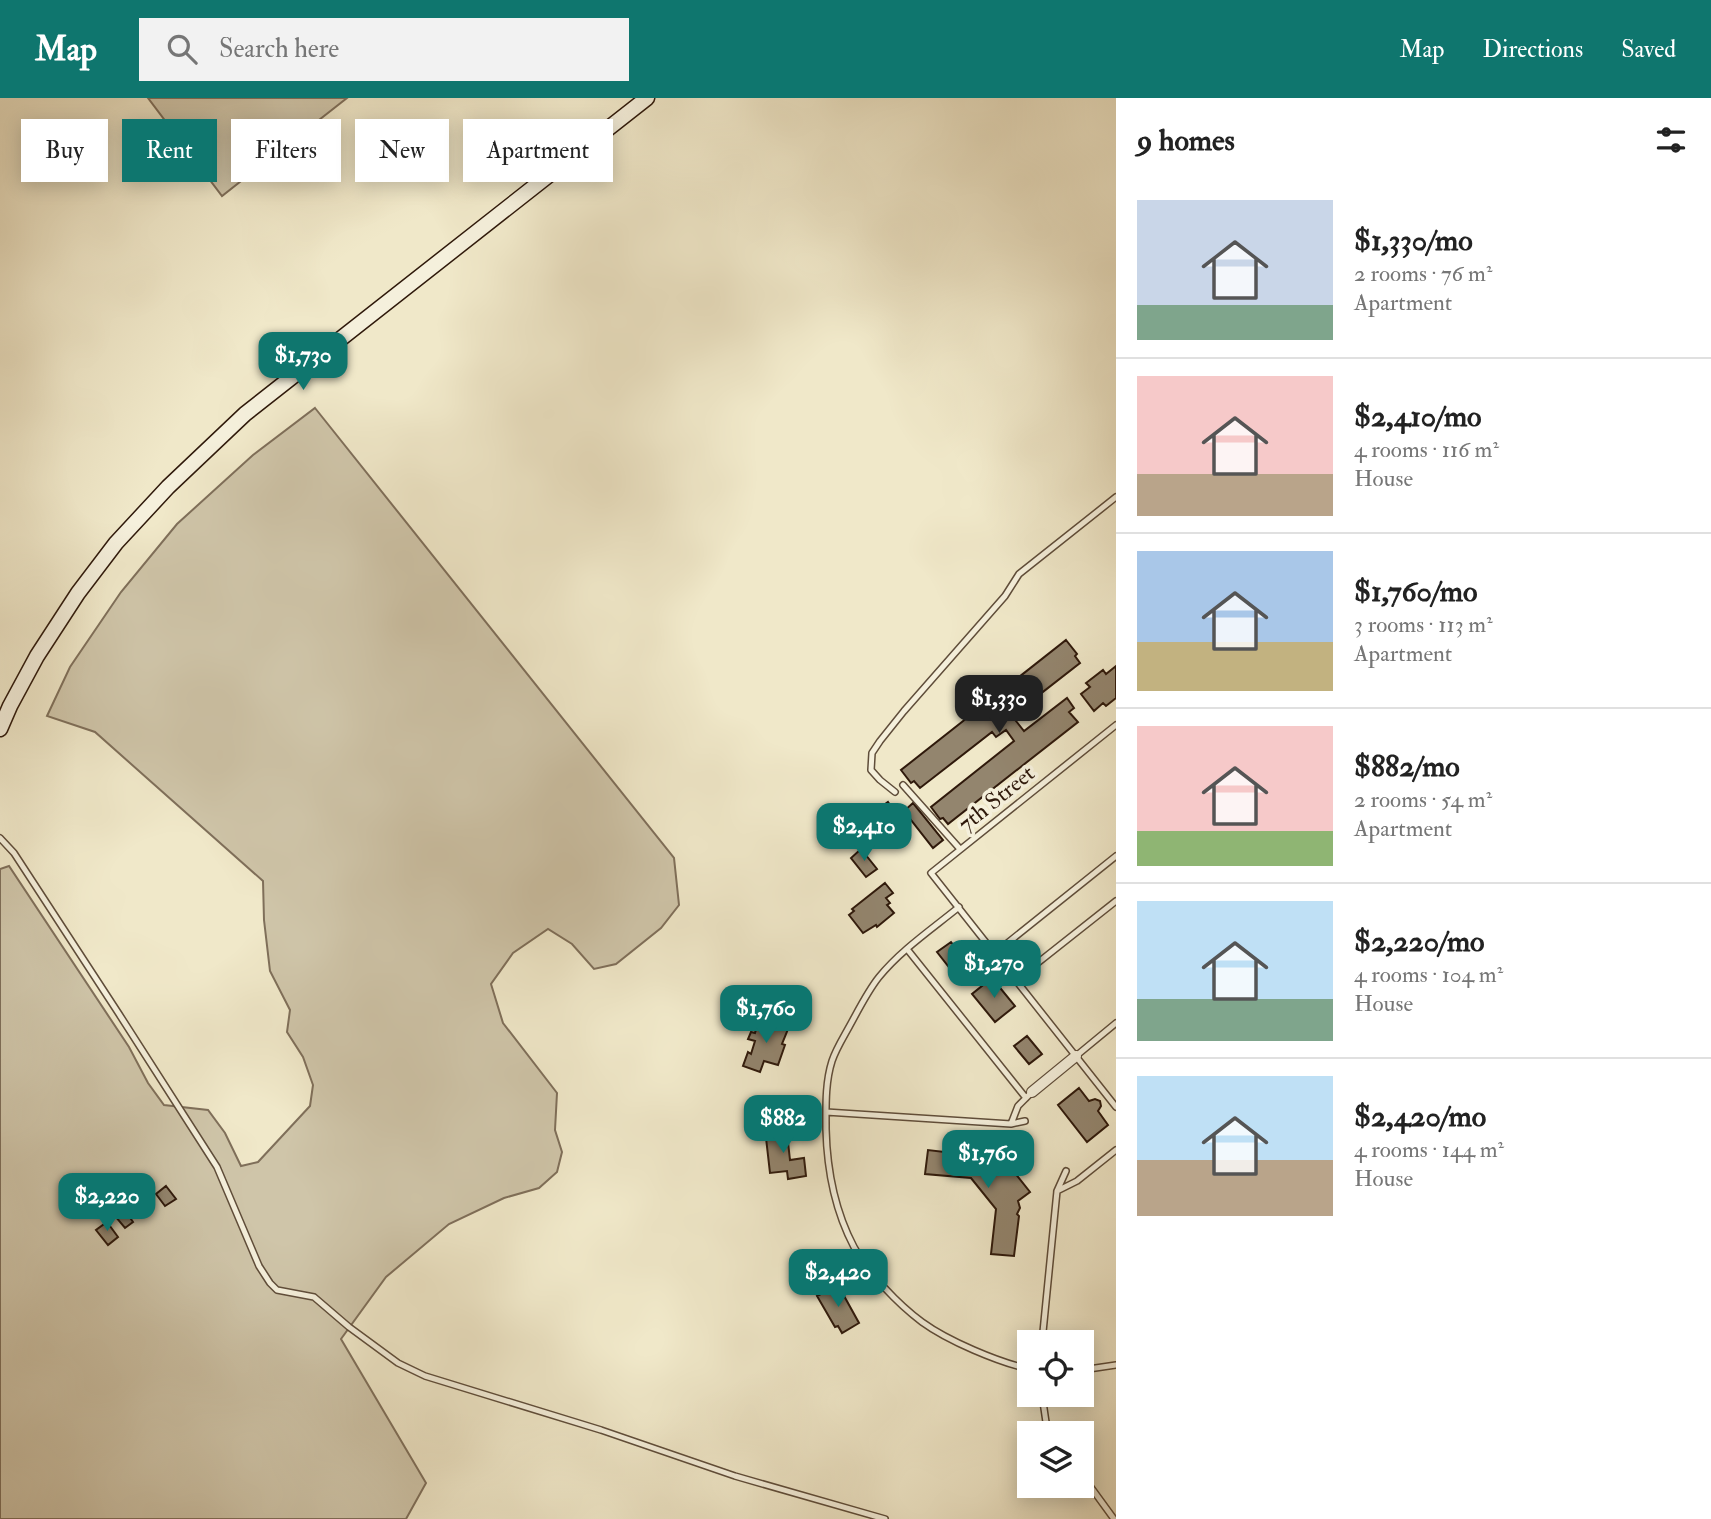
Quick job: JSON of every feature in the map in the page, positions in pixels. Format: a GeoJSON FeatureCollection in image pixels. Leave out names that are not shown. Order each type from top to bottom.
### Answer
{"type":"FeatureCollection","features":[{"type":"Feature","properties":{"kind":"main road"},"geometry":{"type":"LineString","coordinates":[[0,729],[37,656],[78,593],[116,542],[168,487],[245,415],[647,98]]}},
{"type":"Feature","properties":{"kind":"street"},"geometry":{"type":"LineString","coordinates":[[1029,1095],[1076,1056]]}},
{"type":"Feature","properties":{"kind":"lane"},"geometry":{"type":"LineString","coordinates":[[895,792],[871,770],[872,753],[880,741],[1005,596],[1019,574],[1116,497]]}},
{"type":"Feature","properties":{"kind":"lane","name":"7th Street"},"geometry":{"type":"LineString","coordinates":[[958,907],[931,873],[1116,725]]}},
{"type":"Feature","properties":{"kind":"lane"},"geometry":{"type":"LineString","coordinates":[[903,785],[960,849]]}},
{"type":"Feature","properties":{"kind":"lane"},"geometry":{"type":"LineString","coordinates":[[0,838],[14,853],[217,1167],[259,1266],[277,1290],[314,1297],[398,1363],[425,1376],[601,1430],[735,1476],[885,1519]]}},
{"type":"Feature","properties":{"kind":"lane"},"geometry":{"type":"LineString","coordinates":[[995,953],[1116,856]]}},
{"type":"Feature","properties":{"kind":"lane"},"geometry":{"type":"LineString","coordinates":[[1016,980],[1116,901]]}},
{"type":"Feature","properties":{"kind":"lane"},"geometry":{"type":"LineString","coordinates":[[1017,1366],[985,1354],[923,1322],[893,1296],[855,1249],[833,1189],[827,1155],[827,1087],[832,1061],[860,1006],[879,977],[906,949],[958,907],[1116,1107]]}},
{"type":"Feature","properties":{"kind":"lane"},"geometry":{"type":"LineString","coordinates":[[906,949],[1029,1095],[1016,1110],[1012,1124]]}},
{"type":"Feature","properties":{"kind":"lane"},"geometry":{"type":"LineString","coordinates":[[1076,1056],[1116,1023]]}},
{"type":"Feature","properties":{"kind":"lane"},"geometry":{"type":"LineString","coordinates":[[826,1112],[1012,1124],[1025,1121]]}},
{"type":"Feature","properties":{"kind":"lane"},"geometry":{"type":"LineString","coordinates":[[1057,1191],[1077,1181],[1116,1150]]}},
{"type":"Feature","properties":{"kind":"lane"},"geometry":{"type":"LineString","coordinates":[[1042,1330],[1057,1191],[1066,1171]]}},
{"type":"Feature","properties":{"kind":"lane"},"geometry":{"type":"LineString","coordinates":[[1094,1368],[1116,1365]]}},
{"type":"Feature","properties":{"kind":"lane"},"geometry":{"type":"LineString","coordinates":[[1094,1492],[1114,1519]]}},
{"type":"Feature","properties":{"kind":"shaded area"},"geometry":{"type":"Polygon","coordinates":[[[148,98],[347,98],[320,119],[231,119],[231,182],[240,182],[222,196],[211,182],[217,182],[217,119],[164,119],[148,98]]]}},
{"type":"Feature","properties":{"kind":"shaded area"},"geometry":{"type":"Polygon","coordinates":[[[315,408],[674,858],[679,905],[661,928],[616,964],[594,969],[572,944],[548,929],[513,953],[491,984],[503,1023],[557,1093],[555,1130],[562,1152],[557,1172],[539,1188],[504,1198],[449,1224],[386,1277],[341,1339],[426,1483],[406,1519],[0,1519],[0,869],[9,866],[129,1047],[148,1083],[164,1105],[208,1110],[225,1133],[241,1166],[258,1162],[310,1106],[313,1085],[303,1057],[287,1032],[290,1010],[270,971],[263,881],[95,732],[47,716],[70,667],[121,592],[177,524],[253,455],[315,408]]]}},
{"type":"Feature","properties":{"kind":"building"},"geometry":{"type":"Polygon","coordinates":[[[1066,640],[1077,654],[1075,656],[1080,663],[1012,716],[1024,731],[1067,698],[1074,708],[1069,712],[1078,722],[948,824],[943,818],[940,819],[931,807],[1014,741],[1006,730],[996,737],[992,732],[920,788],[914,781],[911,783],[901,770],[1066,640]]]}},
{"type":"Feature","properties":{"kind":"building"},"geometry":{"type":"Polygon","coordinates":[[[1116,666],[1116,698],[1106,706],[1103,703],[1094,711],[1081,694],[1090,687],[1086,683],[1103,670],[1106,674],[1116,666]]]}},
{"type":"Feature","properties":{"kind":"building"},"geometry":{"type":"Polygon","coordinates":[[[888,802],[895,812],[881,823],[873,813],[888,802]]]}},
{"type":"Feature","properties":{"kind":"building"},"geometry":{"type":"Polygon","coordinates":[[[913,803],[943,840],[933,848],[904,811],[913,803]]]}},
{"type":"Feature","properties":{"kind":"building"},"geometry":{"type":"Polygon","coordinates":[[[861,849],[877,869],[866,877],[851,858],[861,849]]]}},
{"type":"Feature","properties":{"kind":"building"},"geometry":{"type":"Polygon","coordinates":[[[885,883],[893,893],[886,898],[890,903],[887,905],[894,913],[877,927],[876,925],[863,933],[849,915],[854,911],[852,909],[885,883]]]}},
{"type":"Feature","properties":{"kind":"building"},"geometry":{"type":"Polygon","coordinates":[[[951,942],[965,960],[952,971],[937,952],[951,942]]]}},
{"type":"Feature","properties":{"kind":"building"},"geometry":{"type":"Polygon","coordinates":[[[992,978],[1015,1006],[995,1022],[972,994],[992,978]]]}},
{"type":"Feature","properties":{"kind":"building"},"geometry":{"type":"Polygon","coordinates":[[[759,1019],[788,1029],[778,1065],[764,1061],[760,1072],[743,1066],[755,1041],[748,1039],[751,1032],[755,1033],[759,1019]]]}},
{"type":"Feature","properties":{"kind":"building"},"geometry":{"type":"Polygon","coordinates":[[[1027,1036],[1042,1054],[1029,1064],[1014,1046],[1027,1036]]]}},
{"type":"Feature","properties":{"kind":"building"},"geometry":{"type":"Polygon","coordinates":[[[1079,1088],[1089,1101],[1100,1101],[1098,1111],[1108,1125],[1087,1142],[1058,1105],[1079,1088]]]}},
{"type":"Feature","properties":{"kind":"building"},"geometry":{"type":"Polygon","coordinates":[[[780,1127],[781,1134],[787,1133],[790,1160],[804,1158],[806,1176],[788,1179],[787,1171],[770,1173],[765,1129],[780,1127]]]}},
{"type":"Feature","properties":{"kind":"building"},"geometry":{"type":"Polygon","coordinates":[[[995,1148],[1030,1192],[1018,1201],[1020,1208],[1017,1214],[1019,1216],[1014,1256],[991,1254],[996,1209],[971,1178],[925,1174],[928,1150],[983,1158],[995,1148]]]}},
{"type":"Feature","properties":{"kind":"building"},"geometry":{"type":"Polygon","coordinates":[[[166,1186],[176,1199],[165,1206],[156,1194],[166,1186]]]}},
{"type":"Feature","properties":{"kind":"building"},"geometry":{"type":"Polygon","coordinates":[[[124,1209],[133,1222],[125,1228],[115,1216],[124,1209]]]}},
{"type":"Feature","properties":{"kind":"building"},"geometry":{"type":"Polygon","coordinates":[[[107,1222],[118,1237],[108,1245],[96,1230],[107,1222]]]}},
{"type":"Feature","properties":{"kind":"building"},"geometry":{"type":"Polygon","coordinates":[[[838,1285],[859,1323],[842,1333],[838,1326],[835,1327],[817,1296],[838,1285]]]}}]}
